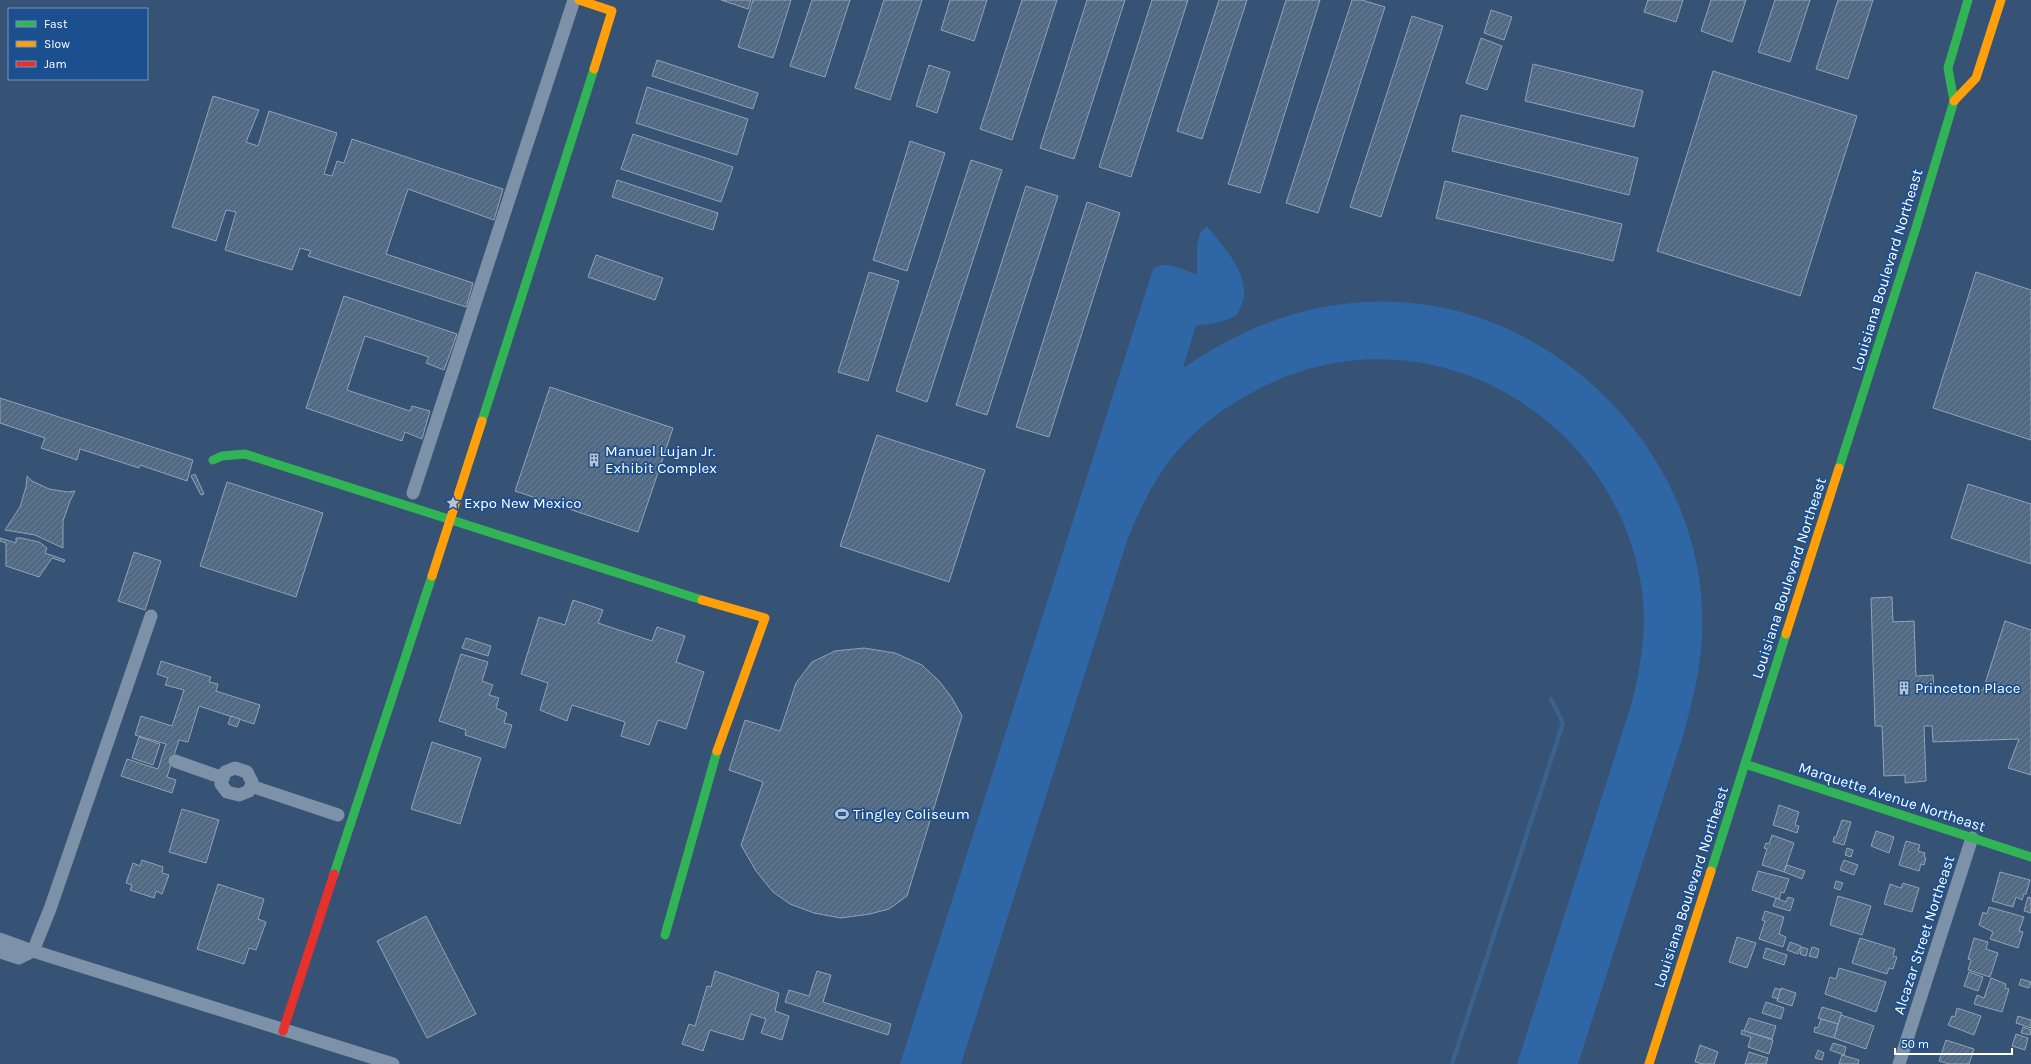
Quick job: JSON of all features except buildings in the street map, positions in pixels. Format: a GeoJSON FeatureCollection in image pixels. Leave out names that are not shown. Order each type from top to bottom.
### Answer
{"type":"FeatureCollection","features":[{"type":"Feature","properties":{"kind":"street"},"geometry":{"type":"LineString","coordinates":[[413,493],[574,0]]}},
{"type":"Feature","properties":{"kind":"street"},"geometry":{"type":"LineString","coordinates":[[283,1031],[451,518],[612,11],[579,0]]}},
{"type":"Feature","properties":{"kind":"street","name":"Louisiana Boulevard Northeast"},"geometry":{"type":"LineString","coordinates":[[1649,1064],[1915,231],[1954,100],[1948,68],[1968,0]]}},
{"type":"Feature","properties":{"kind":"street","name":"Louisiana Boulevard Northeast"},"geometry":{"type":"LineString","coordinates":[[1954,100],[1976,78],[2001,0]]}},
{"type":"Feature","properties":{"kind":"street"},"geometry":{"type":"LineString","coordinates":[[213,460],[222,456],[245,454],[451,518],[674,592],[765,618],[720,740],[665,935]]}},
{"type":"Feature","properties":{"kind":"street"},"geometry":{"type":"LineString","coordinates":[[0,952],[20,958],[33,951],[50,909],[151,616]]}},
{"type":"Feature","properties":{"kind":"street"},"geometry":{"type":"LineString","coordinates":[[175,761],[223,778]]}},
{"type":"Feature","properties":{"kind":"street","name":"Marquette Avenue Northeast"},"geometry":{"type":"LineString","coordinates":[[1745,764],[2031,857]]}},
{"type":"Feature","properties":{"kind":"street"},"geometry":{"type":"LineString","coordinates":[[235,768],[247,772],[252,782],[249,791],[239,795],[227,792],[221,784],[223,778],[225,772],[235,768]]}},
{"type":"Feature","properties":{"kind":"street"},"geometry":{"type":"LineString","coordinates":[[251,786],[338,815]]}},
{"type":"Feature","properties":{"kind":"street","name":"Alcazar Street Northeast"},"geometry":{"type":"LineString","coordinates":[[1899,1064],[1972,838]]}},
{"type":"Feature","properties":{"kind":"street"},"geometry":{"type":"LineString","coordinates":[[0,938],[33,951],[283,1031],[393,1064]]}},
{"type":"Feature","properties":{"kind":"shaded area"},"geometry":{"type":"Polygon","coordinates":[[[1207,226],[1236,264],[1243,282],[1244,297],[1237,315],[1217,323],[1196,325],[1183,368],[1204,354],[1247,331],[1269,322],[1315,309],[1340,304],[1365,302],[1432,306],[1496,324],[1555,355],[1606,397],[1648,448],[1679,507],[1698,571],[1702,638],[1697,675],[1683,736],[1578,1064],[1517,1064],[1632,702],[1638,675],[1644,619],[1642,591],[1626,529],[1597,475],[1557,429],[1508,394],[1453,370],[1394,360],[1332,364],[1271,383],[1242,398],[1201,427],[1177,451],[1167,464],[1145,501],[1127,541],[961,1064],[900,1064],[1153,269],[1158,266],[1169,265],[1197,274],[1197,245],[1200,233],[1207,226]]]}},
{"type":"Feature","properties":{"kind":"waterway"},"geometry":{"type":"LineString","coordinates":[[1452,1064],[1563,723],[1551,699]]}},
{"type":"Feature","properties":{"kind":"traffic: fast"},"geometry":{"type":"LineString","coordinates":[[1839,468],[1915,231],[1954,101],[1948,68],[1968,0]]}},
{"type":"Feature","properties":{"kind":"traffic: fast"},"geometry":{"type":"LineString","coordinates":[[482,421],[594,69]]}},
{"type":"Feature","properties":{"kind":"traffic: fast"},"geometry":{"type":"LineString","coordinates":[[213,460],[222,456],[245,454],[702,600]]}},
{"type":"Feature","properties":{"kind":"traffic: fast"},"geometry":{"type":"LineString","coordinates":[[334,874],[432,576]]}},
{"type":"Feature","properties":{"kind":"traffic: fast"},"geometry":{"type":"LineString","coordinates":[[1711,871],[1786,634]]}},
{"type":"Feature","properties":{"kind":"traffic: fast"},"geometry":{"type":"LineString","coordinates":[[665,935],[717,751]]}},
{"type":"Feature","properties":{"kind":"traffic: fast"},"geometry":{"type":"LineString","coordinates":[[1745,764],[2031,857]]}},
{"type":"Feature","properties":{"kind":"traffic: slow"},"geometry":{"type":"LineString","coordinates":[[579,0],[612,11],[594,69]]}},
{"type":"Feature","properties":{"kind":"traffic: slow"},"geometry":{"type":"LineString","coordinates":[[1954,101],[1976,78],[2001,0]]}},
{"type":"Feature","properties":{"kind":"traffic: slow"},"geometry":{"type":"LineString","coordinates":[[432,576],[482,421]]}},
{"type":"Feature","properties":{"kind":"traffic: slow"},"geometry":{"type":"LineString","coordinates":[[1786,634],[1839,468]]}},
{"type":"Feature","properties":{"kind":"traffic: slow"},"geometry":{"type":"LineString","coordinates":[[702,600],[765,618],[717,751]]}},
{"type":"Feature","properties":{"kind":"traffic: slow"},"geometry":{"type":"LineString","coordinates":[[1649,1064],[1711,871]]}},
{"type":"Feature","properties":{"kind":"traffic: jam"},"geometry":{"type":"LineString","coordinates":[[283,1031],[334,874]]}},
{"type":"Feature","properties":{"kind":"place","name":"Manuel Lujan Jr. Exhibit Complex"},"geometry":{"type":"Point","coordinates":[594,460]}},
{"type":"Feature","properties":{"kind":"place","name":"Expo New Mexico"},"geometry":{"type":"Point","coordinates":[453,503]}},
{"type":"Feature","properties":{"kind":"place","name":"Princeton Place"},"geometry":{"type":"Point","coordinates":[1904,688]}},
{"type":"Feature","properties":{"kind":"place","name":"Tingley Coliseum"},"geometry":{"type":"Point","coordinates":[842,814]}}]}
